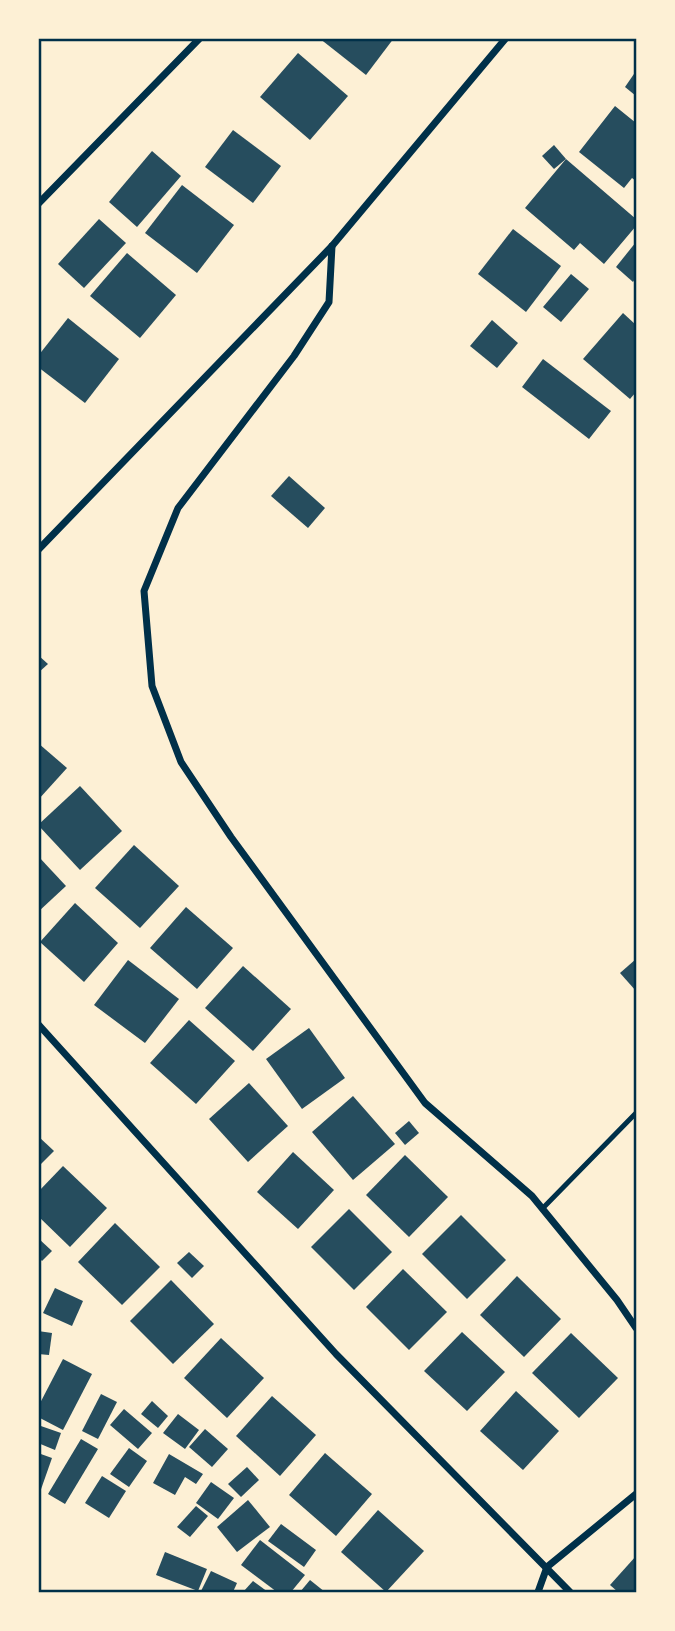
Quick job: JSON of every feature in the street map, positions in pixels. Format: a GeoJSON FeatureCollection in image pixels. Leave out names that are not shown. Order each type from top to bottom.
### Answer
{"type":"FeatureCollection","features":[{"type":"Feature","properties":{"kind":"street"},"geometry":{"type":"LineString","coordinates":[[38,204],[200,38]]}},
{"type":"Feature","properties":{"kind":"street"},"geometry":{"type":"LineString","coordinates":[[38,550],[332,246],[506,38]]}},
{"type":"Feature","properties":{"kind":"street"},"geometry":{"type":"LineString","coordinates":[[332,246],[329,302],[294,356],[178,509],[145,591],[152,686],[181,762],[231,837],[425,1103],[542,1209],[617,1300],[636,1328]]}},
{"type":"Feature","properties":{"kind":"street"},"geometry":{"type":"LineString","coordinates":[[38,1024],[419,1442],[548,1567],[570,1592]]}},
{"type":"Feature","properties":{"kind":"street"},"geometry":{"type":"LineString","coordinates":[[538,1592],[548,1567],[636,1494]]}},
{"type":"Feature","properties":{"kind":"lane"},"geometry":{"type":"LineString","coordinates":[[542,1209],[636,1113]]}},
{"type":"Feature","properties":{"kind":"building"},"geometry":{"type":"Polygon","coordinates":[[[319,38],[394,38],[366,75],[319,38]]]}},
{"type":"Feature","properties":{"kind":"building"},"geometry":{"type":"Polygon","coordinates":[[[298,53],[348,96],[310,140],[260,97],[298,53]]]}},
{"type":"Feature","properties":{"kind":"building"},"geometry":{"type":"Polygon","coordinates":[[[636,71],[636,96],[625,87],[636,71]]]}},
{"type":"Feature","properties":{"kind":"building"},"geometry":{"type":"Polygon","coordinates":[[[615,106],[636,123],[636,181],[632,178],[624,188],[579,152],[615,106]]]}},
{"type":"Feature","properties":{"kind":"building"},"geometry":{"type":"Polygon","coordinates":[[[233,130],[281,166],[253,203],[205,167],[233,130]]]}},
{"type":"Feature","properties":{"kind":"building"},"geometry":{"type":"Polygon","coordinates":[[[554,145],[566,159],[554,169],[542,156],[554,145]]]}},
{"type":"Feature","properties":{"kind":"building"},"geometry":{"type":"Polygon","coordinates":[[[152,151],[181,176],[137,227],[109,202],[152,151]]]}},
{"type":"Feature","properties":{"kind":"building"},"geometry":{"type":"Polygon","coordinates":[[[566,159],[636,219],[636,226],[604,264],[580,243],[574,250],[525,208],[566,159]]]}},
{"type":"Feature","properties":{"kind":"building"},"geometry":{"type":"Polygon","coordinates":[[[182,185],[234,225],[197,273],[145,233],[182,185]]]}},
{"type":"Feature","properties":{"kind":"building"},"geometry":{"type":"Polygon","coordinates":[[[99,219],[126,243],[84,288],[58,264],[99,219]]]}},
{"type":"Feature","properties":{"kind":"building"},"geometry":{"type":"Polygon","coordinates":[[[513,229],[561,266],[526,312],[478,274],[513,229]]]}},
{"type":"Feature","properties":{"kind":"building"},"geometry":{"type":"Polygon","coordinates":[[[636,242],[636,277],[633,282],[616,267],[636,242]]]}},
{"type":"Feature","properties":{"kind":"building"},"geometry":{"type":"Polygon","coordinates":[[[127,253],[176,295],[140,338],[90,296],[127,253]]]}},
{"type":"Feature","properties":{"kind":"building"},"geometry":{"type":"Polygon","coordinates":[[[571,274],[589,289],[561,322],[543,307],[571,274]]]}},
{"type":"Feature","properties":{"kind":"building"},"geometry":{"type":"Polygon","coordinates":[[[623,313],[636,325],[636,392],[630,399],[583,359],[623,313]]]}},
{"type":"Feature","properties":{"kind":"building"},"geometry":{"type":"Polygon","coordinates":[[[68,318],[119,359],[85,403],[38,367],[38,356],[68,318]]]}},
{"type":"Feature","properties":{"kind":"building"},"geometry":{"type":"Polygon","coordinates":[[[492,320],[518,343],[497,368],[470,346],[492,320]]]}},
{"type":"Feature","properties":{"kind":"building"},"geometry":{"type":"Polygon","coordinates":[[[543,359],[611,411],[589,439],[522,387],[543,359]]]}},
{"type":"Feature","properties":{"kind":"building"},"geometry":{"type":"Polygon","coordinates":[[[289,476],[325,508],[308,528],[271,496],[289,476]]]}},
{"type":"Feature","properties":{"kind":"building"},"geometry":{"type":"Polygon","coordinates":[[[38,655],[48,664],[38,673],[38,655]]]}},
{"type":"Feature","properties":{"kind":"building"},"geometry":{"type":"Polygon","coordinates":[[[38,743],[67,768],[38,800],[38,743]]]}},
{"type":"Feature","properties":{"kind":"building"},"geometry":{"type":"Polygon","coordinates":[[[80,786],[122,831],[80,870],[38,825],[80,786]]]}},
{"type":"Feature","properties":{"kind":"building"},"geometry":{"type":"Polygon","coordinates":[[[134,845],[179,886],[140,928],[95,888],[134,845]]]}},
{"type":"Feature","properties":{"kind":"building"},"geometry":{"type":"Polygon","coordinates":[[[38,856],[66,886],[38,912],[38,856]]]}},
{"type":"Feature","properties":{"kind":"building"},"geometry":{"type":"Polygon","coordinates":[[[75,903],[118,943],[84,982],[40,942],[75,903]]]}},
{"type":"Feature","properties":{"kind":"building"},"geometry":{"type":"Polygon","coordinates":[[[186,907],[233,948],[197,989],[150,948],[186,907]]]}},
{"type":"Feature","properties":{"kind":"building"},"geometry":{"type":"Polygon","coordinates":[[[636,959],[636,991],[620,973],[636,959]]]}},
{"type":"Feature","properties":{"kind":"building"},"geometry":{"type":"Polygon","coordinates":[[[128,960],[179,999],[145,1043],[94,1005],[128,960]]]}},
{"type":"Feature","properties":{"kind":"building"},"geometry":{"type":"Polygon","coordinates":[[[243,966],[291,1009],[253,1051],[205,1008],[243,966]]]}},
{"type":"Feature","properties":{"kind":"building"},"geometry":{"type":"Polygon","coordinates":[[[189,1020],[235,1061],[196,1104],[150,1063],[189,1020]]]}},
{"type":"Feature","properties":{"kind":"building"},"geometry":{"type":"Polygon","coordinates":[[[309,1028],[345,1078],[302,1109],[266,1059],[309,1028]]]}},
{"type":"Feature","properties":{"kind":"building"},"geometry":{"type":"Polygon","coordinates":[[[249,1083],[288,1126],[248,1162],[209,1119],[249,1083]]]}},
{"type":"Feature","properties":{"kind":"building"},"geometry":{"type":"Polygon","coordinates":[[[353,1096],[395,1144],[353,1180],[312,1132],[353,1096]]]}},
{"type":"Feature","properties":{"kind":"building"},"geometry":{"type":"Polygon","coordinates":[[[409,1121],[419,1133],[405,1145],[395,1133],[409,1121]]]}},
{"type":"Feature","properties":{"kind":"building"},"geometry":{"type":"Polygon","coordinates":[[[38,1136],[54,1151],[38,1167],[38,1136]]]}},
{"type":"Feature","properties":{"kind":"building"},"geometry":{"type":"Polygon","coordinates":[[[293,1152],[334,1190],[298,1229],[257,1192],[293,1152]]]}},
{"type":"Feature","properties":{"kind":"building"},"geometry":{"type":"Polygon","coordinates":[[[405,1155],[448,1197],[409,1237],[366,1195],[405,1155]]]}},
{"type":"Feature","properties":{"kind":"building"},"geometry":{"type":"Polygon","coordinates":[[[63,1166],[107,1208],[70,1247],[38,1216],[38,1192],[63,1166]]]}},
{"type":"Feature","properties":{"kind":"building"},"geometry":{"type":"Polygon","coordinates":[[[349,1209],[392,1252],[354,1290],[311,1247],[349,1209]]]}},
{"type":"Feature","properties":{"kind":"building"},"geometry":{"type":"Polygon","coordinates":[[[461,1215],[506,1260],[467,1299],[422,1254],[461,1215]]]}},
{"type":"Feature","properties":{"kind":"building"},"geometry":{"type":"Polygon","coordinates":[[[115,1223],[160,1267],[122,1305],[78,1262],[115,1223]]]}},
{"type":"Feature","properties":{"kind":"building"},"geometry":{"type":"Polygon","coordinates":[[[38,1238],[52,1251],[42,1261],[38,1257],[38,1238]]]}},
{"type":"Feature","properties":{"kind":"building"},"geometry":{"type":"Polygon","coordinates":[[[189,1252],[204,1266],[192,1278],[177,1263],[189,1252]]]}},
{"type":"Feature","properties":{"kind":"building"},"geometry":{"type":"Polygon","coordinates":[[[403,1269],[447,1312],[409,1350],[366,1307],[403,1269]]]}},
{"type":"Feature","properties":{"kind":"building"},"geometry":{"type":"Polygon","coordinates":[[[517,1276],[561,1319],[524,1357],[480,1315],[517,1276]]]}},
{"type":"Feature","properties":{"kind":"building"},"geometry":{"type":"Polygon","coordinates":[[[171,1280],[214,1324],[173,1364],[130,1321],[171,1280]]]}},
{"type":"Feature","properties":{"kind":"building"},"geometry":{"type":"Polygon","coordinates":[[[55,1288],[83,1301],[72,1326],[43,1313],[55,1288]]]}},
{"type":"Feature","properties":{"kind":"building"},"geometry":{"type":"Polygon","coordinates":[[[38,1331],[52,1333],[49,1355],[38,1354],[38,1331]]]}},
{"type":"Feature","properties":{"kind":"building"},"geometry":{"type":"Polygon","coordinates":[[[462,1332],[505,1372],[467,1411],[424,1371],[462,1332]]]}},
{"type":"Feature","properties":{"kind":"building"},"geometry":{"type":"Polygon","coordinates":[[[571,1333],[618,1378],[579,1418],[532,1373],[571,1333]]]}},
{"type":"Feature","properties":{"kind":"building"},"geometry":{"type":"Polygon","coordinates":[[[221,1338],[264,1378],[227,1418],[184,1378],[221,1338]]]}},
{"type":"Feature","properties":{"kind":"building"},"geometry":{"type":"Polygon","coordinates":[[[63,1359],[92,1374],[63,1430],[38,1417],[38,1407],[63,1359]]]}},
{"type":"Feature","properties":{"kind":"building"},"geometry":{"type":"Polygon","coordinates":[[[516,1391],[559,1431],[523,1470],[480,1431],[516,1391]]]}},
{"type":"Feature","properties":{"kind":"building"},"geometry":{"type":"Polygon","coordinates":[[[101,1394],[117,1402],[98,1439],[82,1431],[101,1394]]]}},
{"type":"Feature","properties":{"kind":"building"},"geometry":{"type":"Polygon","coordinates":[[[272,1396],[316,1435],[280,1476],[236,1436],[272,1396]]]}},
{"type":"Feature","properties":{"kind":"building"},"geometry":{"type":"Polygon","coordinates":[[[152,1401],[168,1416],[158,1428],[141,1414],[152,1401]]]}},
{"type":"Feature","properties":{"kind":"building"},"geometry":{"type":"Polygon","coordinates":[[[124,1409],[152,1433],[138,1449],[110,1425],[124,1409]]]}},
{"type":"Feature","properties":{"kind":"building"},"geometry":{"type":"Polygon","coordinates":[[[178,1414],[199,1430],[185,1449],[163,1433],[178,1414]]]}},
{"type":"Feature","properties":{"kind":"building"},"geometry":{"type":"Polygon","coordinates":[[[38,1425],[61,1433],[55,1450],[38,1443],[38,1425]]]}},
{"type":"Feature","properties":{"kind":"building"},"geometry":{"type":"Polygon","coordinates":[[[205,1429],[228,1449],[212,1467],[189,1447],[205,1429]]]}},
{"type":"Feature","properties":{"kind":"building"},"geometry":{"type":"Polygon","coordinates":[[[81,1439],[98,1449],[65,1504],[48,1494],[81,1439]]]}},
{"type":"Feature","properties":{"kind":"building"},"geometry":{"type":"Polygon","coordinates":[[[129,1448],[147,1461],[129,1487],[110,1474],[129,1448]]]}},
{"type":"Feature","properties":{"kind":"building"},"geometry":{"type":"Polygon","coordinates":[[[38,1453],[52,1458],[39,1495],[38,1495],[38,1453]]]}},
{"type":"Feature","properties":{"kind":"building"},"geometry":{"type":"Polygon","coordinates":[[[325,1453],[372,1494],[336,1536],[289,1495],[325,1453]]]}},
{"type":"Feature","properties":{"kind":"building"},"geometry":{"type":"Polygon","coordinates":[[[169,1454],[203,1474],[196,1484],[185,1477],[175,1495],[153,1483],[169,1454]]]}},
{"type":"Feature","properties":{"kind":"building"},"geometry":{"type":"Polygon","coordinates":[[[247,1467],[259,1480],[241,1497],[228,1484],[247,1467]]]}},
{"type":"Feature","properties":{"kind":"building"},"geometry":{"type":"Polygon","coordinates":[[[102,1476],[126,1491],[109,1518],[85,1503],[102,1476]]]}},
{"type":"Feature","properties":{"kind":"building"},"geometry":{"type":"Polygon","coordinates":[[[211,1482],[234,1498],[218,1519],[196,1503],[211,1482]]]}},
{"type":"Feature","properties":{"kind":"building"},"geometry":{"type":"Polygon","coordinates":[[[248,1500],[270,1527],[237,1552],[217,1527],[248,1500]]]}},
{"type":"Feature","properties":{"kind":"building"},"geometry":{"type":"Polygon","coordinates":[[[196,1506],[208,1516],[190,1537],[177,1527],[196,1506]]]}},
{"type":"Feature","properties":{"kind":"building"},"geometry":{"type":"Polygon","coordinates":[[[378,1510],[424,1551],[386,1592],[341,1552],[378,1510]]]}},
{"type":"Feature","properties":{"kind":"building"},"geometry":{"type":"Polygon","coordinates":[[[281,1524],[316,1550],[304,1567],[268,1541],[281,1524]]]}},
{"type":"Feature","properties":{"kind":"building"},"geometry":{"type":"Polygon","coordinates":[[[260,1540],[305,1575],[291,1592],[277,1592],[241,1565],[260,1540]]]}},
{"type":"Feature","properties":{"kind":"building"},"geometry":{"type":"Polygon","coordinates":[[[165,1552],[207,1569],[198,1591],[156,1575],[165,1552]]]}},
{"type":"Feature","properties":{"kind":"building"},"geometry":{"type":"Polygon","coordinates":[[[636,1556],[636,1592],[618,1592],[610,1585],[636,1556]]]}},
{"type":"Feature","properties":{"kind":"building"},"geometry":{"type":"Polygon","coordinates":[[[211,1571],[237,1583],[233,1592],[201,1591],[211,1571]]]}},
{"type":"Feature","properties":{"kind":"building"},"geometry":{"type":"Polygon","coordinates":[[[310,1580],[325,1592],[300,1592],[310,1580]]]}},
{"type":"Feature","properties":{"kind":"building"},"geometry":{"type":"Polygon","coordinates":[[[253,1581],[268,1592],[243,1592],[253,1581]]]}}]}
